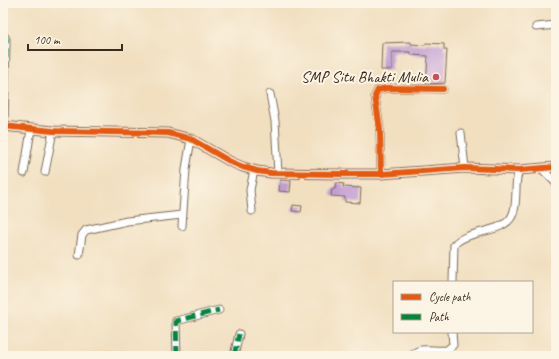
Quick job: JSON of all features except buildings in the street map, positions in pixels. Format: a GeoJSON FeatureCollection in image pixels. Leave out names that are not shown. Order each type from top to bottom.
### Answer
{"type":"FeatureCollection","features":[{"type":"Feature","properties":{"kind":"street"},"geometry":{"type":"LineString","coordinates":[[536,27],[556,25]]}},
{"type":"Feature","properties":{"kind":"street"},"geometry":{"type":"LineString","coordinates":[[3,34],[6,38],[4,126],[31,130],[53,131],[168,133],[191,139],[232,162],[254,170],[278,173],[381,174],[465,168],[519,170],[556,167]]}},
{"type":"Feature","properties":{"kind":"street"},"geometry":{"type":"LineString","coordinates":[[381,174],[380,130],[375,96],[378,90],[386,88],[442,89]]}},
{"type":"Feature","properties":{"kind":"street"},"geometry":{"type":"LineString","coordinates":[[270,94],[275,121],[278,173]]}},
{"type":"Feature","properties":{"kind":"street"},"geometry":{"type":"LineString","coordinates":[[24,173],[31,130]]}},
{"type":"Feature","properties":{"kind":"street"},"geometry":{"type":"LineString","coordinates":[[45,172],[53,131]]}},
{"type":"Feature","properties":{"kind":"street"},"geometry":{"type":"LineString","coordinates":[[461,133],[465,168]]}},
{"type":"Feature","properties":{"kind":"street"},"geometry":{"type":"LineString","coordinates":[[182,226],[186,169],[191,139]]}},
{"type":"Feature","properties":{"kind":"street"},"geometry":{"type":"LineString","coordinates":[[541,168],[556,183]]}},
{"type":"Feature","properties":{"kind":"street"},"geometry":{"type":"LineString","coordinates":[[252,212],[250,190],[254,170]]}},
{"type":"Feature","properties":{"kind":"street"},"geometry":{"type":"LineString","coordinates":[[453,281],[454,245],[456,242],[502,226],[509,221],[515,207],[515,183],[519,170]]}},
{"type":"Feature","properties":{"kind":"street"},"geometry":{"type":"LineString","coordinates":[[79,255],[82,235],[86,230],[128,221],[182,215]]}},
{"type":"Feature","properties":{"kind":"street"},"geometry":{"type":"LineString","coordinates":[[178,356],[176,321],[219,310]]}},
{"type":"Feature","properties":{"kind":"street"},"geometry":{"type":"LineString","coordinates":[[410,356],[416,351],[422,349],[447,350],[453,345],[452,333]]}},
{"type":"Feature","properties":{"kind":"street"},"geometry":{"type":"LineString","coordinates":[[234,356],[239,334]]}},
{"type":"Feature","properties":{"kind":"marked path"},"geometry":{"type":"LineString","coordinates":[[3,34],[6,39],[4,126]]}},
{"type":"Feature","properties":{"kind":"marked path"},"geometry":{"type":"LineString","coordinates":[[177,356],[176,321],[219,310]]}},
{"type":"Feature","properties":{"kind":"marked path"},"geometry":{"type":"LineString","coordinates":[[234,356],[239,334]]}},
{"type":"Feature","properties":{"kind":"cycle path"},"geometry":{"type":"LineString","coordinates":[[381,174],[380,130],[375,96],[378,90],[387,88],[443,89]]}},
{"type":"Feature","properties":{"kind":"cycle path"},"geometry":{"type":"LineString","coordinates":[[3,126],[53,131],[168,133],[191,139],[231,162],[243,167],[271,173],[381,174],[465,168],[519,170],[556,167]]}},
{"type":"Feature","properties":{"kind":"place","name":"SMP Situ Bhakti Mulia"},"geometry":{"type":"Point","coordinates":[436,77]}}]}
